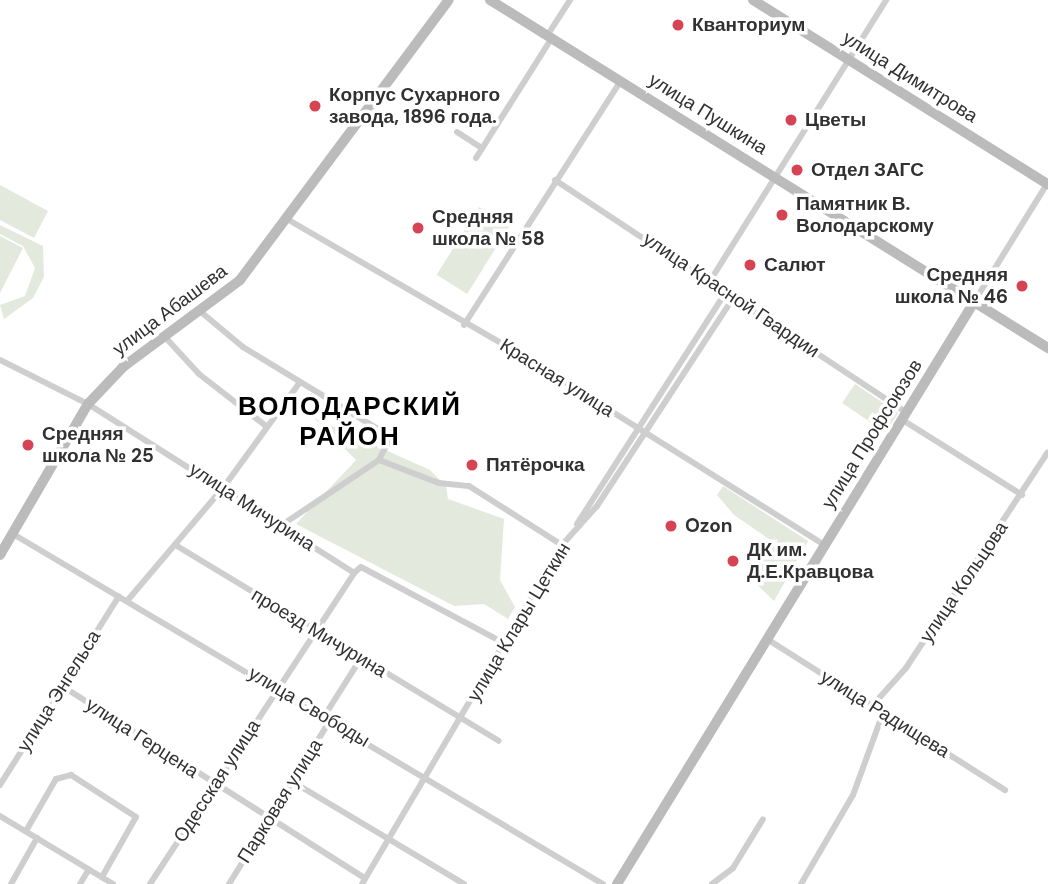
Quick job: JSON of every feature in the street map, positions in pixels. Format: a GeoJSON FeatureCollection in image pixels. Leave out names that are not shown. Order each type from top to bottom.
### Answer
{"type":"FeatureCollection","features":[{"type":"Feature","properties":{"kind":"street","name":"улица Абашева"},"geometry":{"type":"LineString","coordinates":[[0,555],[88,404],[165,337],[240,280],[449,0]]}},
{"type":"Feature","properties":{"kind":"street","name":"улица Пушкина"},"geometry":{"type":"LineString","coordinates":[[490,0],[775,175],[1048,348]]}},
{"type":"Feature","properties":{"kind":"street"},"geometry":{"type":"LineString","coordinates":[[476,158],[570,0]]}},
{"type":"Feature","properties":{"kind":"street","name":"улица Димитрова"},"geometry":{"type":"LineString","coordinates":[[753,0],[1048,183]]}},
{"type":"Feature","properties":{"kind":"street"},"geometry":{"type":"LineString","coordinates":[[710,281],[886,0]]}},
{"type":"Feature","properties":{"kind":"street"},"geometry":{"type":"LineString","coordinates":[[464,324],[621,80]]}},
{"type":"Feature","properties":{"kind":"street"},"geometry":{"type":"LineString","coordinates":[[457,132],[482,148]]}},
{"type":"Feature","properties":{"kind":"street","name":"улица Красной Гвардии"},"geometry":{"type":"LineString","coordinates":[[555,180],[734,297],[1022,495]]}},
{"type":"Feature","properties":{"kind":"street","name":"улица Профсоюзов"},"geometry":{"type":"LineString","coordinates":[[617,884],[765,638],[1048,183]]}},
{"type":"Feature","properties":{"kind":"street","name":"Красная улица"},"geometry":{"type":"LineString","coordinates":[[287,219],[645,432],[824,545]]}},
{"type":"Feature","properties":{"kind":"street"},"geometry":{"type":"LineString","coordinates":[[575,529],[636,428],[726,292]]}},
{"type":"Feature","properties":{"kind":"street","name":"улица Клары Цеткин"},"geometry":{"type":"LineString","coordinates":[[363,881],[426,779],[562,545],[645,432],[734,297]]}},
{"type":"Feature","properties":{"kind":"street"},"geometry":{"type":"LineString","coordinates":[[201,312],[300,382],[391,437],[379,460],[282,525]]}},
{"type":"Feature","properties":{"kind":"street"},"geometry":{"type":"LineString","coordinates":[[165,337],[199,374],[266,426]]}},
{"type":"Feature","properties":{"kind":"street","name":"улица Мичурина"},"geometry":{"type":"LineString","coordinates":[[0,360],[88,404],[354,572],[361,567],[504,643]]}},
{"type":"Feature","properties":{"kind":"street"},"geometry":{"type":"LineString","coordinates":[[127,601],[177,546],[223,488],[300,382]]}},
{"type":"Feature","properties":{"kind":"street","name":"улица Кольцова"},"geometry":{"type":"LineString","coordinates":[[872,706],[906,668],[1048,452]]}},
{"type":"Feature","properties":{"kind":"street"},"geometry":{"type":"LineString","coordinates":[[379,460],[439,483],[469,486],[562,545]]}},
{"type":"Feature","properties":{"kind":"street","name":"улица Свободы"},"geometry":{"type":"LineString","coordinates":[[13,534],[328,717],[426,779],[603,884]]}},
{"type":"Feature","properties":{"kind":"street","name":"проезд Мичурина"},"geometry":{"type":"LineString","coordinates":[[177,546],[499,741]]}},
{"type":"Feature","properties":{"kind":"street","name":"Одесская улица"},"geometry":{"type":"LineString","coordinates":[[150,884],[354,572]]}},
{"type":"Feature","properties":{"kind":"street","name":"улица Энгельса"},"geometry":{"type":"LineString","coordinates":[[0,785],[119,596]]}},
{"type":"Feature","properties":{"kind":"street","name":"улица Радищева"},"geometry":{"type":"LineString","coordinates":[[765,638],[1004,790]]}},
{"type":"Feature","properties":{"kind":"street","name":"Парковая улица"},"geometry":{"type":"LineString","coordinates":[[229,884],[293,782],[361,658]]}},
{"type":"Feature","properties":{"kind":"street","name":"улица Герцена"},"geometry":{"type":"LineString","coordinates":[[62,686],[363,881]]}},
{"type":"Feature","properties":{"kind":"street"},"geometry":{"type":"LineString","coordinates":[[801,884],[853,795],[883,713]]}},
{"type":"Feature","properties":{"kind":"street"},"geometry":{"type":"LineString","coordinates":[[26,831],[56,779],[71,775],[136,817],[102,877]]}},
{"type":"Feature","properties":{"kind":"street"},"geometry":{"type":"LineString","coordinates":[[293,782],[464,884]]}},
{"type":"Feature","properties":{"kind":"street"},"geometry":{"type":"LineString","coordinates":[[0,816],[113,884]]}},
{"type":"Feature","properties":{"kind":"street"},"geometry":{"type":"LineString","coordinates":[[712,884],[733,868],[763,819]]}},
{"type":"Feature","properties":{"kind":"street"},"geometry":{"type":"LineString","coordinates":[[11,884],[37,838]]}},
{"type":"Feature","properties":{"kind":"street"},"geometry":{"type":"LineString","coordinates":[[80,884],[89,870]]}},
{"type":"Feature","properties":{"kind":"shaded area"},"geometry":{"type":"Polygon","coordinates":[[[0,185],[48,211],[34,238],[0,220],[0,185]]]}},
{"type":"Feature","properties":{"kind":"shaded area"},"geometry":{"type":"Polygon","coordinates":[[[479,207],[510,226],[467,294],[437,275],[479,207]]]}},
{"type":"Feature","properties":{"kind":"shaded area"},"geometry":{"type":"Polygon","coordinates":[[[0,225],[43,246],[44,277],[33,298],[4,319],[0,305],[25,296],[35,268],[23,246],[0,234],[0,225]]]}},
{"type":"Feature","properties":{"kind":"shaded area"},"geometry":{"type":"Polygon","coordinates":[[[0,236],[23,248],[0,293],[0,236]]]}},
{"type":"Feature","properties":{"kind":"shaded area"},"geometry":{"type":"Polygon","coordinates":[[[855,384],[898,413],[885,432],[842,403],[855,384]]]}},
{"type":"Feature","properties":{"kind":"shaded area"},"geometry":{"type":"Polygon","coordinates":[[[314,418],[430,470],[446,486],[448,499],[504,519],[500,580],[515,607],[508,619],[484,604],[454,606],[296,524],[356,460],[314,418]]]}},
{"type":"Feature","properties":{"kind":"shaded area"},"geometry":{"type":"Polygon","coordinates":[[[723,486],[808,541],[774,601],[749,577],[772,541],[734,515],[717,495],[723,486]]]}},
{"type":"Feature","properties":{"kind":"place","name":"Кванториум"},"geometry":{"type":"Point","coordinates":[678,25]}},
{"type":"Feature","properties":{"kind":"place","name":"Корпус Сухарного завода, 1896 года."},"geometry":{"type":"Point","coordinates":[315,106]}},
{"type":"Feature","properties":{"kind":"place","name":"Цветы"},"geometry":{"type":"Point","coordinates":[791,120]}},
{"type":"Feature","properties":{"kind":"place","name":"Отдел ЗАГС"},"geometry":{"type":"Point","coordinates":[797,170]}},
{"type":"Feature","properties":{"kind":"place","name":"Памятник В. Володарскому"},"geometry":{"type":"Point","coordinates":[782,215]}},
{"type":"Feature","properties":{"kind":"place","name":"Средняя школа № 58"},"geometry":{"type":"Point","coordinates":[418,228]}},
{"type":"Feature","properties":{"kind":"place","name":"Салют"},"geometry":{"type":"Point","coordinates":[750,265]}},
{"type":"Feature","properties":{"kind":"place","name":"Средняя школа № 46"},"geometry":{"type":"Point","coordinates":[1022,286]}},
{"type":"Feature","properties":{"kind":"place","name":"Средняя школа № 25"},"geometry":{"type":"Point","coordinates":[28,445]}},
{"type":"Feature","properties":{"kind":"place","name":"Пятёрочка"},"geometry":{"type":"Point","coordinates":[472,465]}},
{"type":"Feature","properties":{"kind":"place","name":"Ozon"},"geometry":{"type":"Point","coordinates":[671,526]}},
{"type":"Feature","properties":{"kind":"place","name":"ДК им. Д.Е.Кравцова"},"geometry":{"type":"Point","coordinates":[733,561]}},
{"type":"Feature","properties":{"kind":"district","name":"ВОЛОДАРСКИЙ РАЙОН"},"geometry":{"type":"Point","coordinates":[350,422]}}]}
